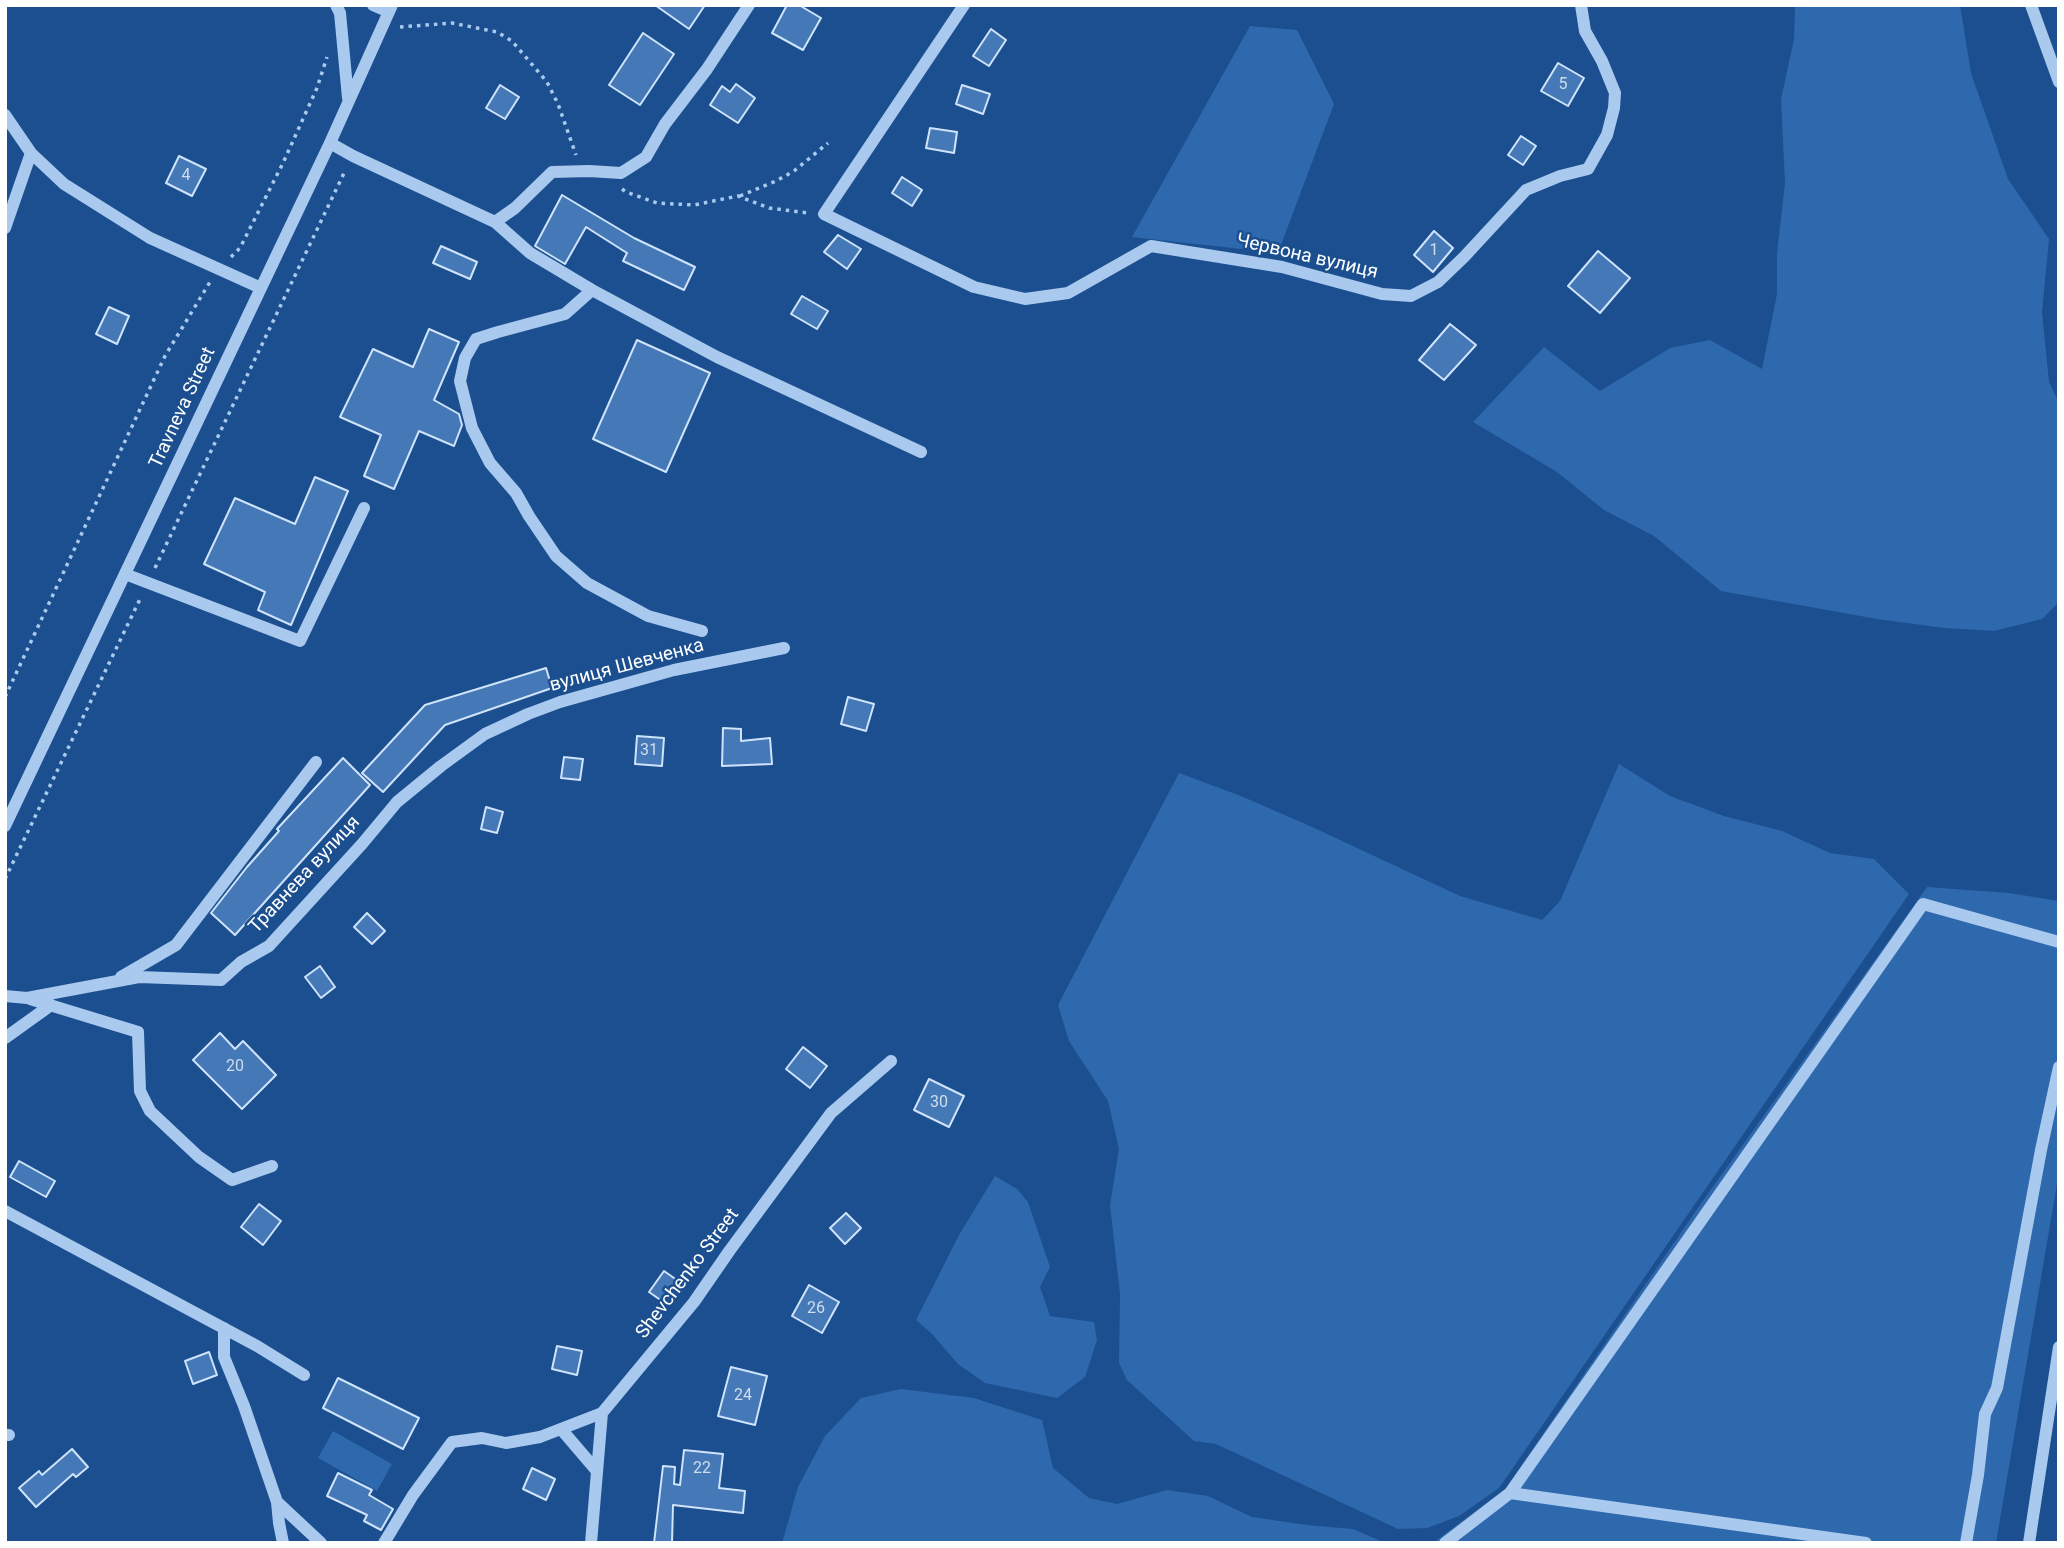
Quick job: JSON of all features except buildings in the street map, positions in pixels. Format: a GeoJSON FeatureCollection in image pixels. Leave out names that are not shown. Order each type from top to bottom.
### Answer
{"type":"FeatureCollection","features":[{"type":"Feature","properties":{"kind":"street"},"geometry":{"type":"LineString","coordinates":[[335,5],[340,13],[348,102]]}},
{"type":"Feature","properties":{"kind":"street"},"geometry":{"type":"LineString","coordinates":[[373,5],[390,9]]}},
{"type":"Feature","properties":{"kind":"street"},"geometry":{"type":"LineString","coordinates":[[495,222],[515,208],[552,172],[621,173],[646,157],[665,124],[707,69],[748,5]]}},
{"type":"Feature","properties":{"kind":"street"},"geometry":{"type":"LineString","coordinates":[[824,214],[964,5]]}},
{"type":"Feature","properties":{"kind":"street","name":"Червона вулиця"},"geometry":{"type":"LineString","coordinates":[[824,214],[974,287],[1025,299],[1068,293],[1152,246],[1282,267],[1382,293],[1411,296],[1438,282],[1526,190],[1560,176],[1588,169],[1606,135],[1614,108],[1615,93],[1602,61],[1584,31],[1581,5]]}},
{"type":"Feature","properties":{"kind":"street"},"geometry":{"type":"LineString","coordinates":[[2031,5],[2059,82]]}},
{"type":"Feature","properties":{"kind":"street","name":"Travneva Street"},"geometry":{"type":"LineString","coordinates":[[5,826],[330,143],[390,9]]}},
{"type":"Feature","properties":{"kind":"street"},"geometry":{"type":"LineString","coordinates":[[5,115],[31,153],[64,184],[149,238],[261,288]]}},
{"type":"Feature","properties":{"kind":"street"},"geometry":{"type":"LineString","coordinates":[[330,143],[495,222],[530,253],[592,290],[717,357],[921,452]]}},
{"type":"Feature","properties":{"kind":"street"},"geometry":{"type":"LineString","coordinates":[[5,228],[31,153]]}},
{"type":"Feature","properties":{"kind":"street"},"geometry":{"type":"LineString","coordinates":[[592,290],[565,314],[476,340],[465,358],[460,381],[472,428],[489,463],[516,492],[556,556],[587,583],[648,616],[702,631]]}},
{"type":"Feature","properties":{"kind":"street"},"geometry":{"type":"LineString","coordinates":[[125,574],[300,641],[364,508]]}},
{"type":"Feature","properties":{"kind":"street","name":"вулиця Шевченка"},"geometry":{"type":"LineString","coordinates":[[485,734],[528,714],[624,684],[674,670],[784,648]]}},
{"type":"Feature","properties":{"kind":"street","name":"Травнева вулиця"},"geometry":{"type":"LineString","coordinates":[[5,996],[27,998],[139,977],[221,980],[240,962],[269,946],[397,802],[485,734]]}},
{"type":"Feature","properties":{"kind":"street"},"geometry":{"type":"LineString","coordinates":[[113,981],[176,945],[316,762]]}},
{"type":"Feature","properties":{"kind":"street"},"geometry":{"type":"LineString","coordinates":[[1445,1543],[1510,1493],[1923,904],[2059,942]]}},
{"type":"Feature","properties":{"kind":"street"},"geometry":{"type":"LineString","coordinates":[[27,998],[138,1032],[140,1091],[150,1111],[179,1139],[232,1180],[272,1166]]}},
{"type":"Feature","properties":{"kind":"street"},"geometry":{"type":"LineString","coordinates":[[5,1038],[51,1004]]}},
{"type":"Feature","properties":{"kind":"street","name":"Shevchenko Street"},"geometry":{"type":"LineString","coordinates":[[602,1413],[694,1302],[737,1239],[831,1113],[891,1061]]}},
{"type":"Feature","properties":{"kind":"street"},"geometry":{"type":"LineString","coordinates":[[1966,1543],[1985,1414],[1997,1388],[2059,1067]]}},
{"type":"Feature","properties":{"kind":"street"},"geometry":{"type":"LineString","coordinates":[[5,1211],[224,1328],[304,1375]]}},
{"type":"Feature","properties":{"kind":"street"},"geometry":{"type":"LineString","coordinates":[[224,1328],[223,1357],[244,1406],[277,1502],[283,1543]]}},
{"type":"Feature","properties":{"kind":"street"},"geometry":{"type":"LineString","coordinates":[[2029,1543],[2059,1347]]}},
{"type":"Feature","properties":{"kind":"street"},"geometry":{"type":"LineString","coordinates":[[384,1543],[413,1495],[452,1442],[482,1438],[506,1443],[540,1437],[602,1413],[591,1543]]}},
{"type":"Feature","properties":{"kind":"street"},"geometry":{"type":"LineString","coordinates":[[561,1429],[597,1471]]}},
{"type":"Feature","properties":{"kind":"street"},"geometry":{"type":"LineString","coordinates":[[1510,1493],[1866,1543]]}},
{"type":"Feature","properties":{"kind":"street"},"geometry":{"type":"LineString","coordinates":[[277,1502],[321,1543]]}},
{"type":"Feature","properties":{"kind":"path"},"geometry":{"type":"LineString","coordinates":[[381,30],[452,23],[497,32],[512,41],[547,82],[558,104],[577,160],[589,171]]}},
{"type":"Feature","properties":{"kind":"path"},"geometry":{"type":"LineString","coordinates":[[5,698],[165,356],[219,269],[240,248],[259,213],[317,88],[328,50]]}},
{"type":"Feature","properties":{"kind":"path"},"geometry":{"type":"LineString","coordinates":[[603,172],[626,192],[657,203],[694,205],[738,197],[776,181],[794,171],[828,143]]}},
{"type":"Feature","properties":{"kind":"path"},"geometry":{"type":"LineString","coordinates":[[5,879],[353,156]]}},
{"type":"Feature","properties":{"kind":"path"},"geometry":{"type":"LineString","coordinates":[[738,197],[769,208],[824,214]]}},
{"type":"Feature","properties":{"kind":"shaded area"},"geometry":{"type":"Polygon","coordinates":[[[1795,5],[1960,5],[1971,73],[2008,179],[2049,239],[2042,312],[2049,382],[2059,403],[2059,602],[2042,619],[1994,631],[1944,628],[1721,591],[1654,536],[1604,510],[1557,472],[1473,422],[1544,347],[1600,391],[1670,348],[1710,340],[1762,369],[1777,294],[1777,253],[1785,183],[1781,99],[1794,39],[1795,5]]]}},
{"type":"Feature","properties":{"kind":"shaded area"},"geometry":{"type":"Polygon","coordinates":[[[1250,26],[1297,30],[1334,104],[1278,253],[1132,237],[1250,26]]]}},
{"type":"Feature","properties":{"kind":"shaded area"},"geometry":{"type":"Polygon","coordinates":[[[1619,764],[1670,796],[1724,816],[1782,831],[1830,853],[1874,859],[1909,894],[1499,1488],[1459,1516],[1427,1528],[1398,1529],[1216,1444],[1194,1441],[1127,1380],[1119,1363],[1120,1294],[1110,1205],[1119,1149],[1108,1101],[1069,1041],[1058,1005],[1179,773],[1310,826],[1460,896],[1542,920],[1560,901],[1619,764]]]}},
{"type":"Feature","properties":{"kind":"shaded area"},"geometry":{"type":"Polygon","coordinates":[[[1927,887],[2009,893],[2059,901],[2059,1172],[1996,1543],[1433,1543],[1506,1488],[1702,1202],[1927,887]]]}},
{"type":"Feature","properties":{"kind":"shaded area"},"geometry":{"type":"Polygon","coordinates":[[[995,1176],[1017,1189],[1028,1202],[1050,1267],[1040,1287],[1050,1316],[1094,1322],[1097,1340],[1085,1377],[1057,1398],[985,1383],[958,1364],[916,1320],[959,1235],[995,1176]]]}},
{"type":"Feature","properties":{"kind":"shaded area"},"geometry":{"type":"Polygon","coordinates":[[[901,1389],[974,1398],[1042,1420],[1053,1468],[1089,1498],[1117,1504],[1167,1490],[1208,1496],[1252,1517],[1353,1529],[1381,1543],[782,1543],[798,1487],[825,1436],[861,1398],[901,1389]]]}},
{"type":"Feature","properties":{"kind":"shaded area"},"geometry":{"type":"Polygon","coordinates":[[[333,1431],[392,1464],[377,1491],[318,1458],[333,1431]]]}}]}
